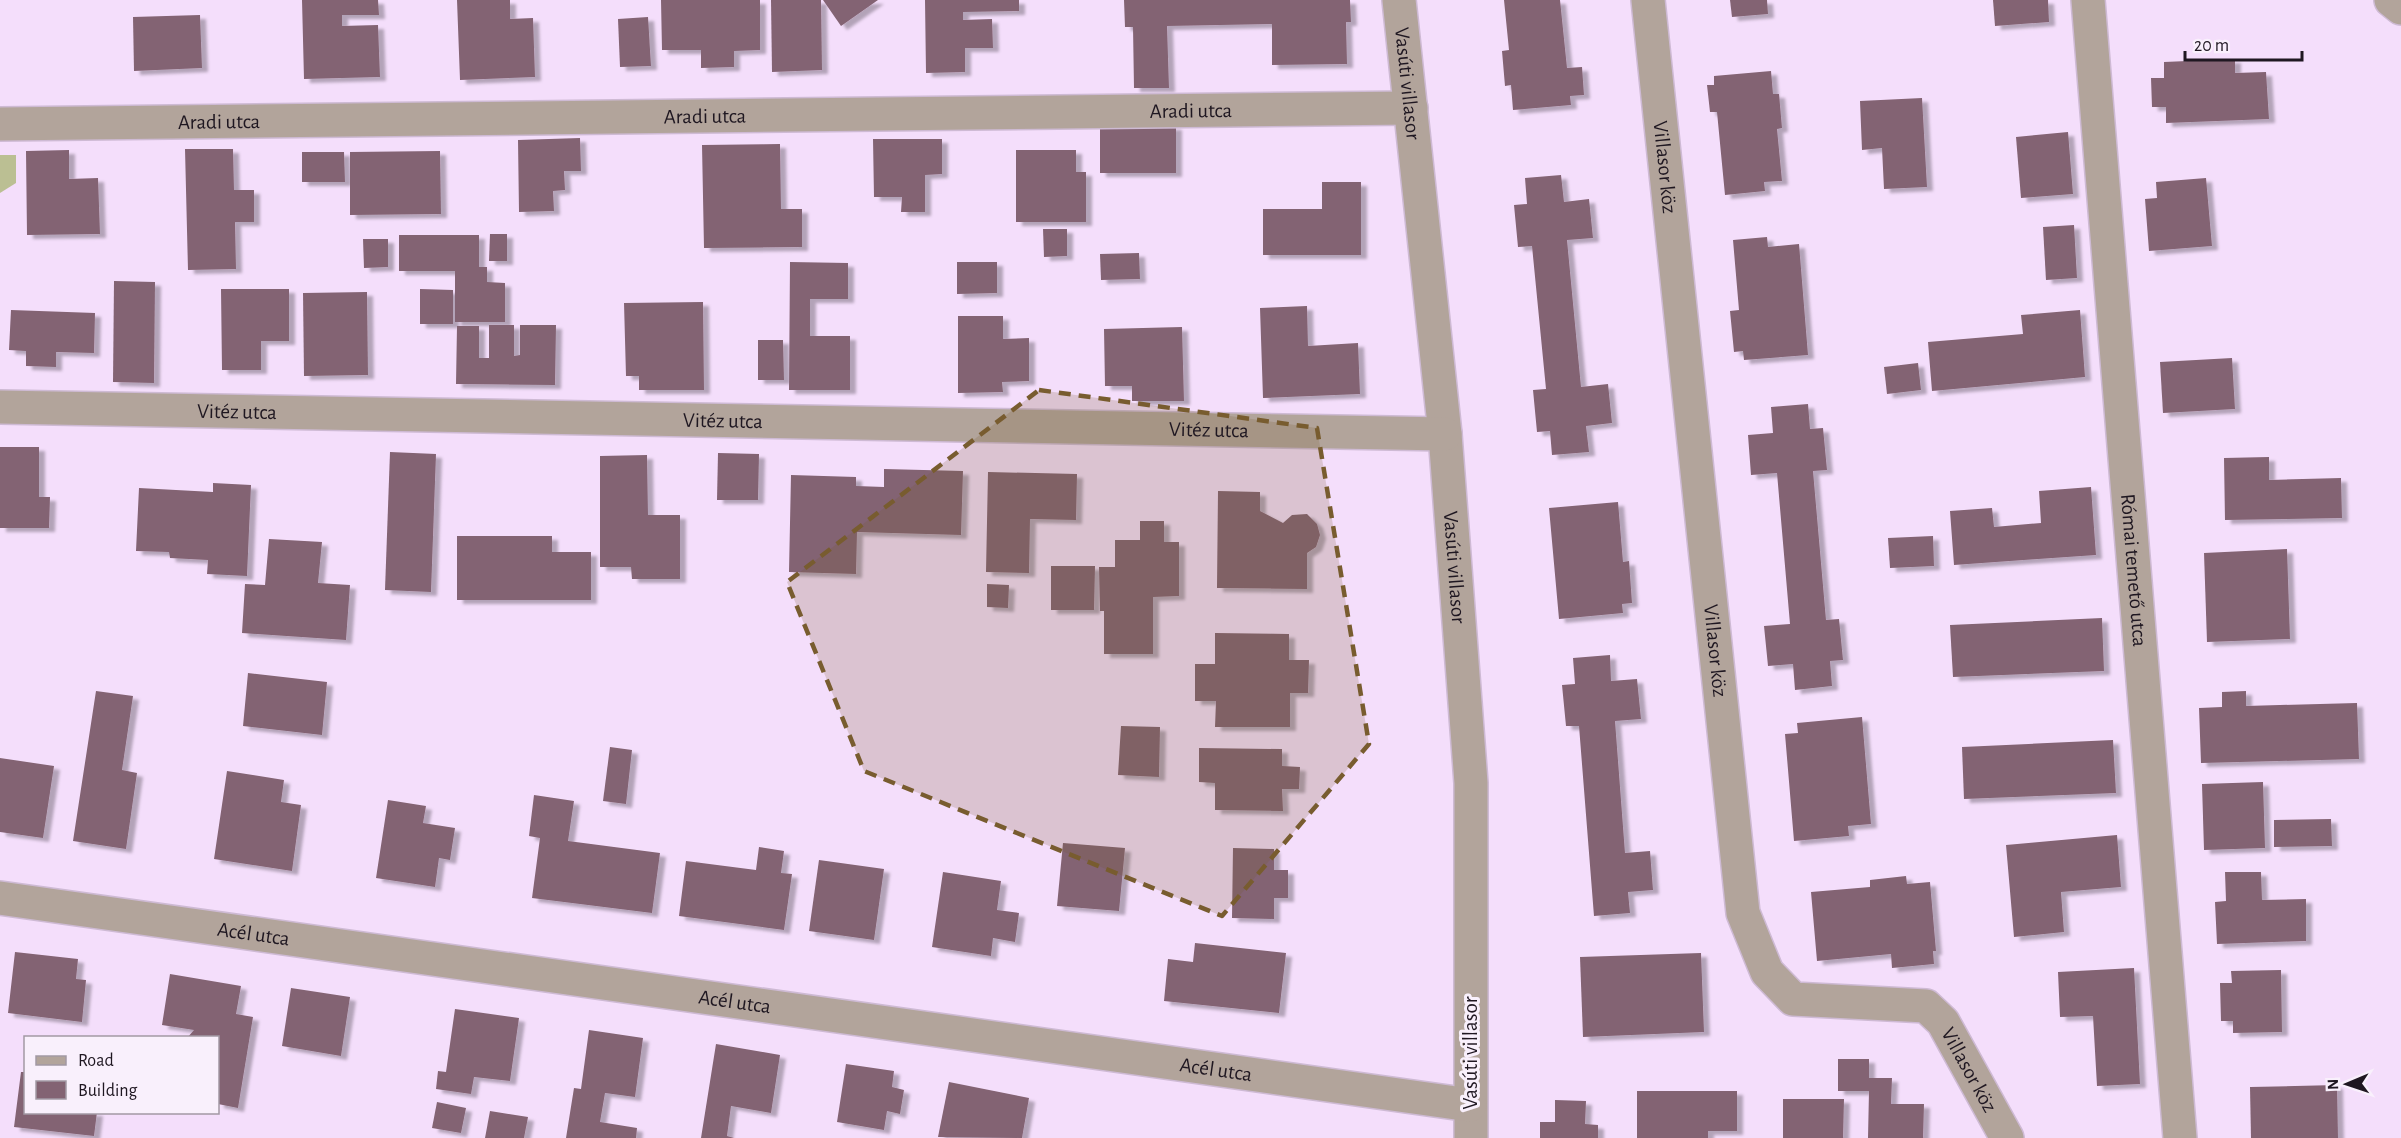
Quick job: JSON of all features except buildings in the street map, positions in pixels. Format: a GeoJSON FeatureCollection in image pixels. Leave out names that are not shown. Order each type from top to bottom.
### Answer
{"type":"FeatureCollection","features":[{"type":"Feature","properties":{"kind":"street","name":"Vasúti villasor"},"geometry":{"type":"LineString","coordinates":[[1400,0],[1445,434],[1471,783],[1471,1138]]}},
{"type":"Feature","properties":{"kind":"street","name":"Villasor köz"},"geometry":{"type":"LineString","coordinates":[[1648,0],[1743,914],[1767,972],[1792,999],[1926,1006],[1942,1022],[2007,1138]]}},
{"type":"Feature","properties":{"kind":"street","name":"Római temető utca"},"geometry":{"type":"LineString","coordinates":[[2088,0],[2180,1138]]}},
{"type":"Feature","properties":{"kind":"street"},"geometry":{"type":"LineString","coordinates":[[2391,0],[2401,8]]}},
{"type":"Feature","properties":{"kind":"street","name":"Aradi utca"},"geometry":{"type":"LineString","coordinates":[[0,124],[1411,108]]}},
{"type":"Feature","properties":{"kind":"street","name":"Vitéz utca"},"geometry":{"type":"LineString","coordinates":[[0,407],[1445,434]]}},
{"type":"Feature","properties":{"kind":"street","name":"Acél utca"},"geometry":{"type":"LineString","coordinates":[[0,898],[1470,1105]]}},
{"type":"Feature","properties":{"kind":"highlighted area"},"geometry":{"type":"Polygon","coordinates":[[[1039,390],[1317,428],[1369,744],[1222,916],[864,771],[787,582],[1039,390]]]}},
{"type":"Feature","properties":{"kind":"green space"},"geometry":{"type":"Polygon","coordinates":[[[0,155],[16,155],[16,183],[0,193],[0,155]]]}}]}
